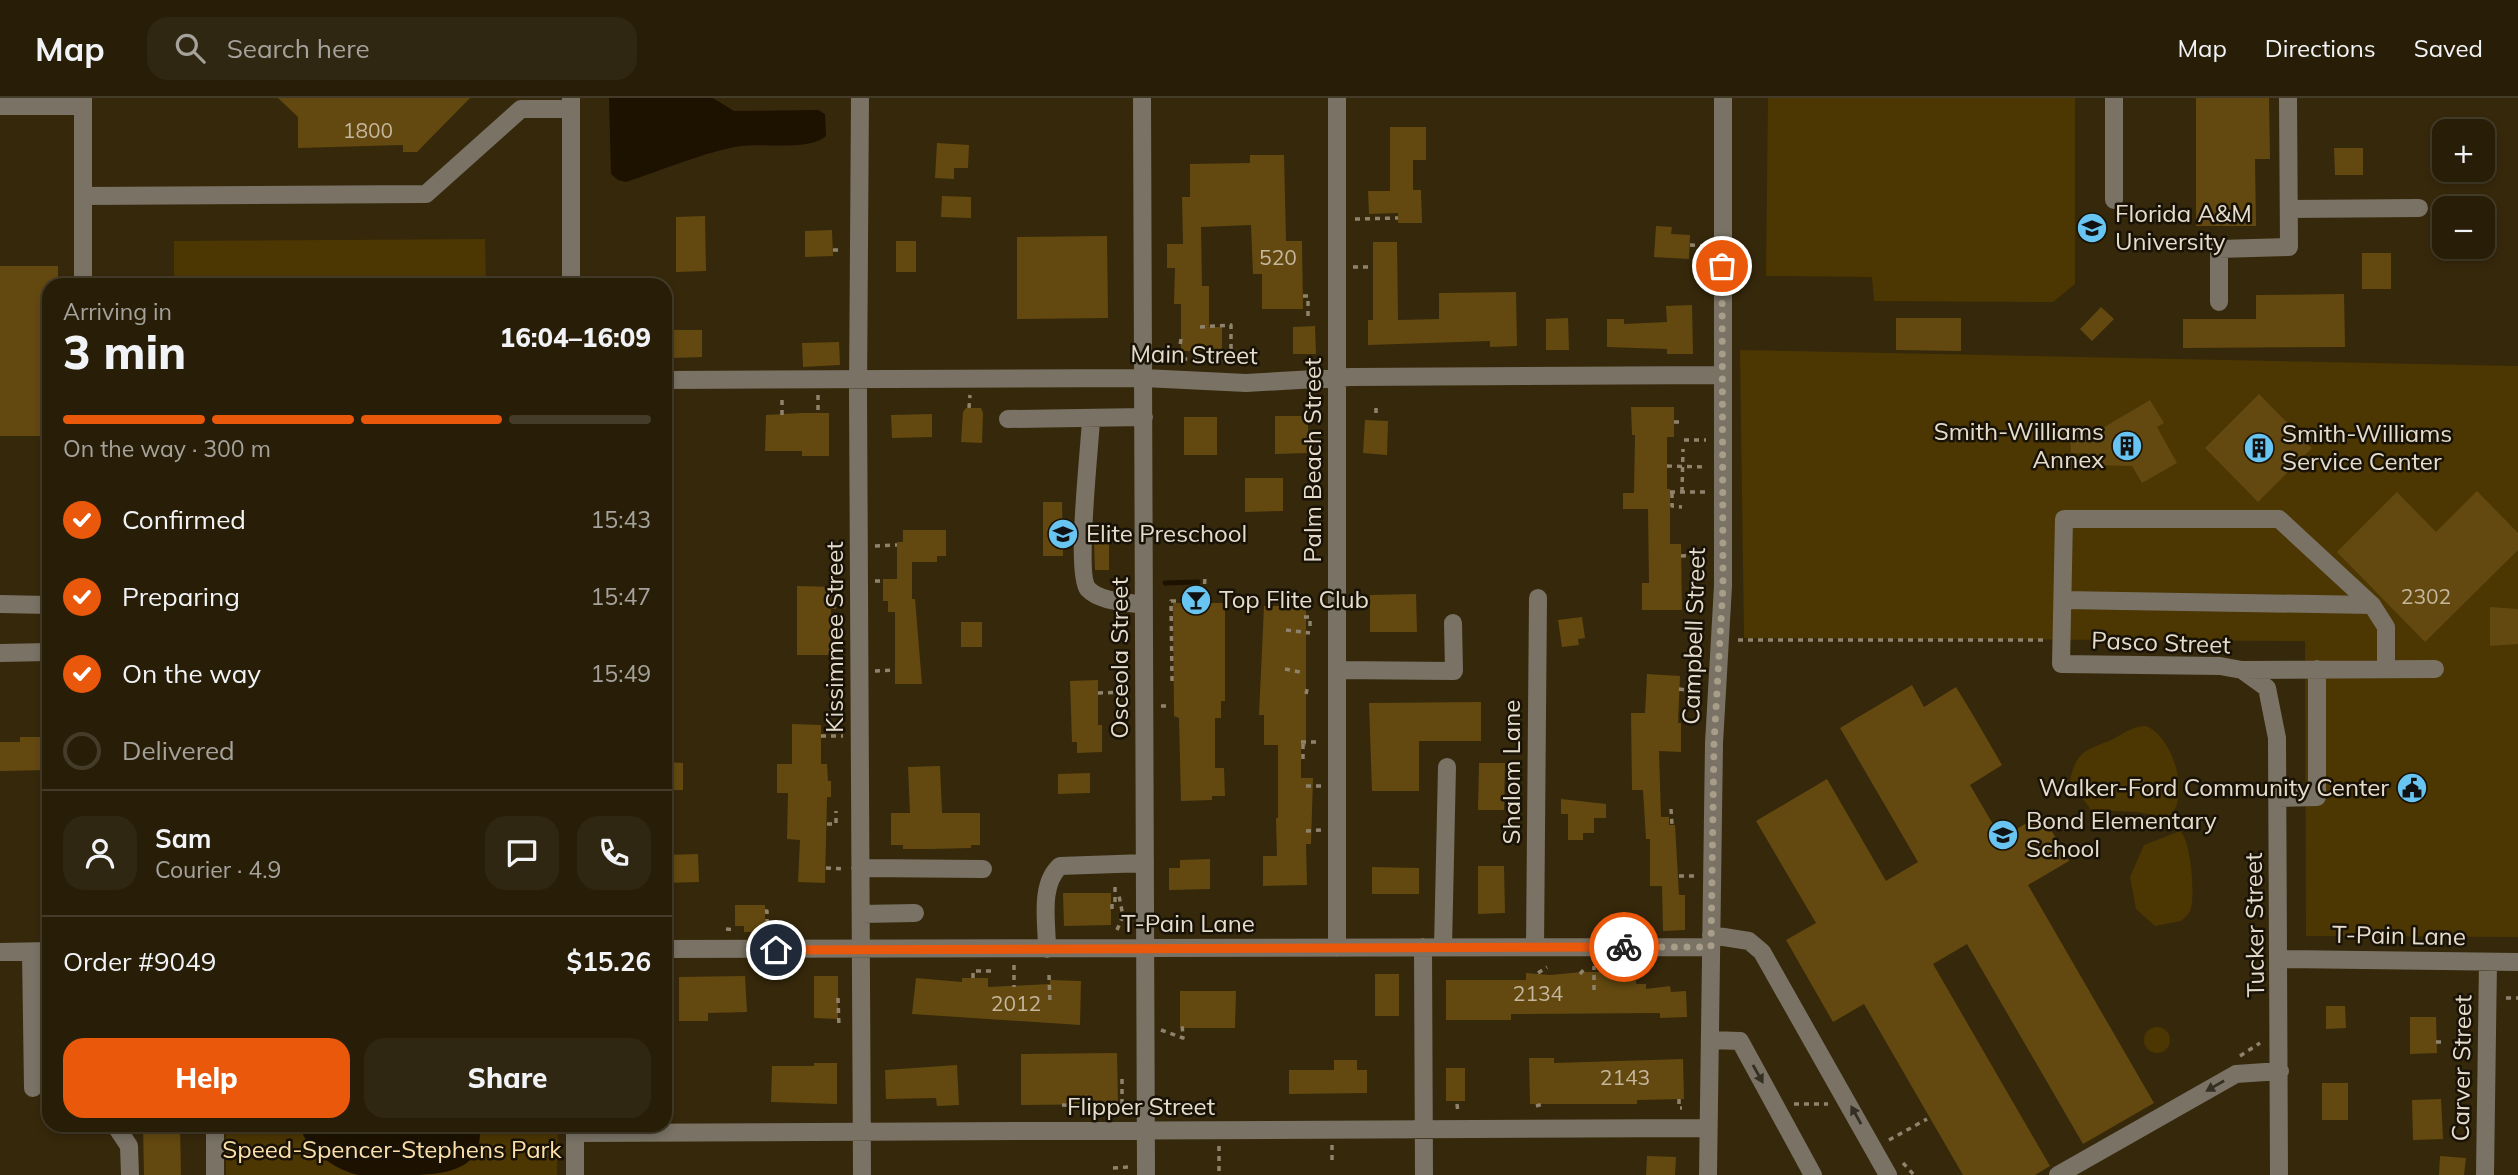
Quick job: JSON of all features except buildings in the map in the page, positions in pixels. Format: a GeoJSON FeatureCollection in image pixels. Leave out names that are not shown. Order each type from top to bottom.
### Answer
{"type":"FeatureCollection","features":[{"type":"Feature","properties":{"kind":"street","name":"Kissimmee Street"},"geometry":{"type":"LineString","coordinates":[[860,98],[858,380],[862,1175]]}},
{"type":"Feature","properties":{"kind":"street","name":"Osceola Street"},"geometry":{"type":"LineString","coordinates":[[1138,1171],[1145,1132],[1142,98]]}},
{"type":"Feature","properties":{"kind":"street","name":"Palm Beach Street"},"geometry":{"type":"LineString","coordinates":[[1337,98],[1337,948]]}},
{"type":"Feature","properties":{"kind":"street","name":"Campbell Street"},"geometry":{"type":"LineString","coordinates":[[1708,1175],[1714,743],[1723,586],[1723,98]]}},
{"type":"Feature","properties":{"kind":"street"},"geometry":{"type":"LineString","coordinates":[[2114,98],[2114,200]]}},
{"type":"Feature","properties":{"kind":"street"},"geometry":{"type":"LineString","coordinates":[[2219,302],[2219,249],[2289,247],[2288,98]]}},
{"type":"Feature","properties":{"kind":"street"},"geometry":{"type":"LineString","coordinates":[[0,106],[83,102],[83,278]]}},
{"type":"Feature","properties":{"kind":"street"},"geometry":{"type":"LineString","coordinates":[[83,196],[426,194],[522,103],[571,104],[571,278]]}},
{"type":"Feature","properties":{"kind":"street"},"geometry":{"type":"LineString","coordinates":[[2289,209],[2419,208]]}},
{"type":"Feature","properties":{"kind":"street","name":"Main Street"},"geometry":{"type":"LineString","coordinates":[[672,380],[1144,378],[1246,383],[1337,378],[1722,375]]}},
{"type":"Feature","properties":{"kind":"street"},"geometry":{"type":"LineString","coordinates":[[1008,419],[1144,417]]}},
{"type":"Feature","properties":{"kind":"street"},"geometry":{"type":"LineString","coordinates":[[1091,419],[1081,557],[1085,586],[1093,593],[1111,600],[1144,605]]}},
{"type":"Feature","properties":{"kind":"street"},"geometry":{"type":"LineString","coordinates":[[2372,605],[2063,600],[2064,519],[2279,519],[2372,605],[2386,627],[2386,669]]}},
{"type":"Feature","properties":{"kind":"street","name":"Shalom Lane"},"geometry":{"type":"LineString","coordinates":[[1535,947],[1538,598]]}},
{"type":"Feature","properties":{"kind":"street","name":"Pasco Street"},"geometry":{"type":"LineString","coordinates":[[2063,600],[2061,664],[2195,664],[2242,670],[2258,679]]}},
{"type":"Feature","properties":{"kind":"street"},"geometry":{"type":"LineString","coordinates":[[0,604],[42,605]]}},
{"type":"Feature","properties":{"kind":"street"},"geometry":{"type":"LineString","coordinates":[[1337,670],[1454,671],[1453,623]]}},
{"type":"Feature","properties":{"kind":"street"},"geometry":{"type":"LineString","coordinates":[[0,653],[42,652]]}},
{"type":"Feature","properties":{"kind":"street"},"geometry":{"type":"LineString","coordinates":[[2278,798],[2317,797],[2317,669]]}},
{"type":"Feature","properties":{"kind":"street"},"geometry":{"type":"LineString","coordinates":[[2242,670],[2435,669]]}},
{"type":"Feature","properties":{"kind":"street","name":"Tucker Street"},"geometry":{"type":"LineString","coordinates":[[2258,679],[2267,688],[2275,718],[2280,958],[2279,1175]]}},
{"type":"Feature","properties":{"kind":"street"},"geometry":{"type":"LineString","coordinates":[[1443,947],[1447,767]]}},
{"type":"Feature","properties":{"kind":"street"},"geometry":{"type":"LineString","coordinates":[[1047,949],[1047,887],[1052,873],[1060,866],[1145,863]]}},
{"type":"Feature","properties":{"kind":"street"},"geometry":{"type":"LineString","coordinates":[[860,868],[984,869]]}},
{"type":"Feature","properties":{"kind":"street"},"geometry":{"type":"LineString","coordinates":[[860,914],[915,913]]}},
{"type":"Feature","properties":{"kind":"street","name":"T-Pain Lane"},"geometry":{"type":"LineString","coordinates":[[672,949],[1535,947],[1749,941],[1762,952],[1888,1175]]}},
{"type":"Feature","properties":{"kind":"street"},"geometry":{"type":"LineString","coordinates":[[1423,947],[1424,1175]]}},
{"type":"Feature","properties":{"kind":"street"},"geometry":{"type":"LineString","coordinates":[[0,952],[40,952],[33,1088]]}},
{"type":"Feature","properties":{"kind":"street","name":"T-Pain Lane"},"geometry":{"type":"LineString","coordinates":[[2280,958],[2518,961]]}},
{"type":"Feature","properties":{"kind":"street","name":"Carver Street"},"geometry":{"type":"LineString","coordinates":[[2485,1175],[2488,961]]}},
{"type":"Feature","properties":{"kind":"street"},"geometry":{"type":"LineString","coordinates":[[1710,1040],[1740,1041],[1813,1175]]}},
{"type":"Feature","properties":{"kind":"street"},"geometry":{"type":"LineString","coordinates":[[2059,1175],[2236,1074],[2280,1071]]}},
{"type":"Feature","properties":{"kind":"street","name":"Flipper Street"},"geometry":{"type":"LineString","coordinates":[[672,1129],[1145,1132],[1707,1128]]}},
{"type":"Feature","properties":{"kind":"street"},"geometry":{"type":"LineString","coordinates":[[120,1132],[129,1146],[131,1175]]}},
{"type":"Feature","properties":{"kind":"street"},"geometry":{"type":"LineString","coordinates":[[215,1132],[215,1175]]}},
{"type":"Feature","properties":{"kind":"street"},"geometry":{"type":"LineString","coordinates":[[575,1132],[575,1175]]}},
{"type":"Feature","properties":{"kind":"path"},"geometry":{"type":"LineString","coordinates":[[1352,219],[1398,218]]}},
{"type":"Feature","properties":{"kind":"path"},"geometry":{"type":"LineString","coordinates":[[1355,267],[1373,267]]}},
{"type":"Feature","properties":{"kind":"path"},"geometry":{"type":"LineString","coordinates":[[1303,296],[1308,296],[1308,316]]}},
{"type":"Feature","properties":{"kind":"path"},"geometry":{"type":"LineString","coordinates":[[1200,327],[1231,325],[1231,351]]}},
{"type":"Feature","properties":{"kind":"path"},"geometry":{"type":"LineString","coordinates":[[1181,339],[1180,352],[1184,359],[1231,360]]}},
{"type":"Feature","properties":{"kind":"path"},"geometry":{"type":"LineString","coordinates":[[782,393],[782,415]]}},
{"type":"Feature","properties":{"kind":"path"},"geometry":{"type":"LineString","coordinates":[[818,393],[818,410]]}},
{"type":"Feature","properties":{"kind":"path"},"geometry":{"type":"LineString","coordinates":[[1376,407],[1376,413]]}},
{"type":"Feature","properties":{"kind":"path"},"geometry":{"type":"LineString","coordinates":[[1674,422],[1684,422]]}},
{"type":"Feature","properties":{"kind":"path"},"geometry":{"type":"LineString","coordinates":[[1684,440],[1722,440]]}},
{"type":"Feature","properties":{"kind":"path"},"geometry":{"type":"LineString","coordinates":[[1682,492],[1683,449]]}},
{"type":"Feature","properties":{"kind":"path"},"geometry":{"type":"LineString","coordinates":[[1667,466],[1701,467]]}},
{"type":"Feature","properties":{"kind":"path"},"geometry":{"type":"LineString","coordinates":[[1682,507],[1672,506],[1671,492],[1696,492]]}},
{"type":"Feature","properties":{"kind":"path"},"geometry":{"type":"LineString","coordinates":[[1681,556],[1702,555]]}},
{"type":"Feature","properties":{"kind":"path"},"geometry":{"type":"LineString","coordinates":[[1172,681],[1171,601],[1204,601],[1205,574]]}},
{"type":"Feature","properties":{"kind":"path"},"geometry":{"type":"LineString","coordinates":[[838,581],[838,596]]}},
{"type":"Feature","properties":{"kind":"path"},"geometry":{"type":"LineString","coordinates":[[1286,630],[1310,630],[1310,617],[1304,617]]}},
{"type":"Feature","properties":{"kind":"path"},"geometry":{"type":"LineString","coordinates":[[1735,640],[2048,640]]}},
{"type":"Feature","properties":{"kind":"path"},"geometry":{"type":"LineString","coordinates":[[1285,669],[1300,672]]}},
{"type":"Feature","properties":{"kind":"path"},"geometry":{"type":"LineString","coordinates":[[1306,694],[1308,685]]}},
{"type":"Feature","properties":{"kind":"path"},"geometry":{"type":"LineString","coordinates":[[1098,693],[1129,692]]}},
{"type":"Feature","properties":{"kind":"path"},"geometry":{"type":"LineString","coordinates":[[821,736],[844,736]]}},
{"type":"Feature","properties":{"kind":"path"},"geometry":{"type":"LineString","coordinates":[[1303,742],[1303,759]]}},
{"type":"Feature","properties":{"kind":"path"},"geometry":{"type":"LineString","coordinates":[[1671,809],[1672,825]]}},
{"type":"Feature","properties":{"kind":"path"},"geometry":{"type":"LineString","coordinates":[[827,824],[836,824],[836,811]]}},
{"type":"Feature","properties":{"kind":"path"},"geometry":{"type":"LineString","coordinates":[[1110,882],[1115,882],[1115,904],[1112,904],[1111,909],[1130,908]]}},
{"type":"Feature","properties":{"kind":"path"},"geometry":{"type":"LineString","coordinates":[[1114,932],[1121,921],[1119,896]]}},
{"type":"Feature","properties":{"kind":"path"},"geometry":{"type":"LineString","coordinates":[[757,934],[767,934],[765,911]]}},
{"type":"Feature","properties":{"kind":"path"},"geometry":{"type":"LineString","coordinates":[[726,929],[736,929],[736,934],[747,934]]}},
{"type":"Feature","properties":{"kind":"path"},"geometry":{"type":"LineString","coordinates":[[1538,973],[1542,968],[1555,966]]}},
{"type":"Feature","properties":{"kind":"path"},"geometry":{"type":"LineString","coordinates":[[1580,974],[1583,968],[1594,966],[1594,990]]}},
{"type":"Feature","properties":{"kind":"path"},"geometry":{"type":"LineString","coordinates":[[973,978],[973,971],[994,971]]}},
{"type":"Feature","properties":{"kind":"path"},"geometry":{"type":"LineString","coordinates":[[1049,975],[1050,1003]]}},
{"type":"Feature","properties":{"kind":"path"},"geometry":{"type":"LineString","coordinates":[[838,998],[839,1028]]}},
{"type":"Feature","properties":{"kind":"path"},"geometry":{"type":"LineString","coordinates":[[1182,1022],[1183,1038]]}},
{"type":"Feature","properties":{"kind":"path"},"geometry":{"type":"LineString","coordinates":[[2234,1059],[2264,1040]]}},
{"type":"Feature","properties":{"kind":"path"},"geometry":{"type":"LineString","coordinates":[[2436,1042],[2445,1042]]}},
{"type":"Feature","properties":{"kind":"path"},"geometry":{"type":"LineString","coordinates":[[1122,1109],[1120,1079],[1130,1079]]}},
{"type":"Feature","properties":{"kind":"path"},"geometry":{"type":"LineString","coordinates":[[1679,1099],[1679,1108],[1692,1108]]}},
{"type":"Feature","properties":{"kind":"path"},"geometry":{"type":"LineString","coordinates":[[1536,1106],[1543,1104]]}},
{"type":"Feature","properties":{"kind":"path"},"geometry":{"type":"LineString","coordinates":[[1774,1104],[1836,1104]]}},
{"type":"Feature","properties":{"kind":"path"},"geometry":{"type":"LineString","coordinates":[[1062,1105],[1078,1106]]}},
{"type":"Feature","properties":{"kind":"path"},"geometry":{"type":"LineString","coordinates":[[1888,1140],[1927,1119]]}},
{"type":"Feature","properties":{"kind":"path"},"geometry":{"type":"LineString","coordinates":[[1332,1143],[1332,1163]]}},
{"type":"Feature","properties":{"kind":"path"},"geometry":{"type":"LineString","coordinates":[[1219,1144],[1219,1175]]}},
{"type":"Feature","properties":{"kind":"path"},"geometry":{"type":"LineString","coordinates":[[1113,1168],[1138,1171]]}},
{"type":"Feature","properties":{"kind":"green space"},"geometry":{"type":"Polygon","coordinates":[[[1768,98],[2075,98],[2075,284],[2053,302],[1874,301],[1872,277],[1766,276],[1768,98]]]}},
{"type":"Feature","properties":{"kind":"green space"},"geometry":{"type":"Polygon","coordinates":[[[485,239],[486,278],[174,278],[174,241],[485,239]]]}},
{"type":"Feature","properties":{"kind":"green space","name":"Walker-Ford Community Center"},"geometry":{"type":"Polygon","coordinates":[[[1740,350],[2518,366],[2518,937],[2306,936],[2305,641],[1744,638],[1740,350]]]}},
{"type":"Feature","properties":{"kind":"green space"},"geometry":{"type":"Polygon","coordinates":[[[2146,726],[2156,732],[2164,742],[2176,768],[2179,783],[2175,809],[2168,818],[2137,812],[2091,810],[2070,781],[2076,762],[2091,748],[2130,730],[2146,726]]]}},
{"type":"Feature","properties":{"kind":"green space"},"geometry":{"type":"Polygon","coordinates":[[[2180,831],[2187,845],[2191,868],[2191,908],[2181,921],[2155,926],[2136,909],[2130,877],[2144,845],[2180,831]]]}},
{"type":"Feature","properties":{"kind":"green space"},"geometry":{"type":"Polygon","coordinates":[[[2157,1027],[2167,1030],[2170,1040],[2167,1050],[2157,1053],[2147,1050],[2144,1040],[2147,1030],[2157,1027]]]}},
{"type":"Feature","properties":{"kind":"green space","name":"Speed-Spencer-Stephens Park"},"geometry":{"type":"Polygon","coordinates":[[[226,1132],[558,1132],[557,1175],[226,1175],[226,1132]]]}},
{"type":"Feature","properties":{"kind":"shaded area"},"geometry":{"type":"Polygon","coordinates":[[[609,98],[713,98],[734,111],[818,110],[825,114],[826,136],[819,141],[798,145],[741,146],[626,182],[611,174],[609,98]]]}},
{"type":"Feature","properties":{"kind":"shaded area"},"geometry":{"type":"Polygon","coordinates":[[[302,1132],[479,1132],[479,1141],[475,1153],[467,1162],[444,1172],[359,1175],[322,1157],[302,1132]]]}},
{"type":"Feature","properties":{"kind":"waterway"},"geometry":{"type":"LineString","coordinates":[[1165,583],[1198,582]]}},
{"type":"Feature","properties":{"kind":"way so far"},"geometry":{"type":"LineString","coordinates":[[1624,947],[1711,947],[1714,743],[1723,586],[1722,266]]}},
{"type":"Feature","properties":{"kind":"place","name":"Florida A&M University"},"geometry":{"type":"Point","coordinates":[2092,228]}},
{"type":"Feature","properties":{"kind":"place","name":"Smith-Williams Annex"},"geometry":{"type":"Point","coordinates":[2127,446]}},
{"type":"Feature","properties":{"kind":"place","name":"Smith-Williams Service Center"},"geometry":{"type":"Point","coordinates":[2259,448]}},
{"type":"Feature","properties":{"kind":"place","name":"Elite Preschool"},"geometry":{"type":"Point","coordinates":[1063,534]}},
{"type":"Feature","properties":{"kind":"place","name":"Top Flite Club"},"geometry":{"type":"Point","coordinates":[1196,600]}},
{"type":"Feature","properties":{"kind":"place","name":"Walker-Ford Community Center"},"geometry":{"type":"Point","coordinates":[2412,788]}},
{"type":"Feature","properties":{"kind":"place","name":"Bond Elementary School"},"geometry":{"type":"Point","coordinates":[2003,835]}},
{"type":"Feature","properties":{"kind":"route"},"geometry":{"type":"LineString","coordinates":[[776,950],[1624,947]]}}]}
